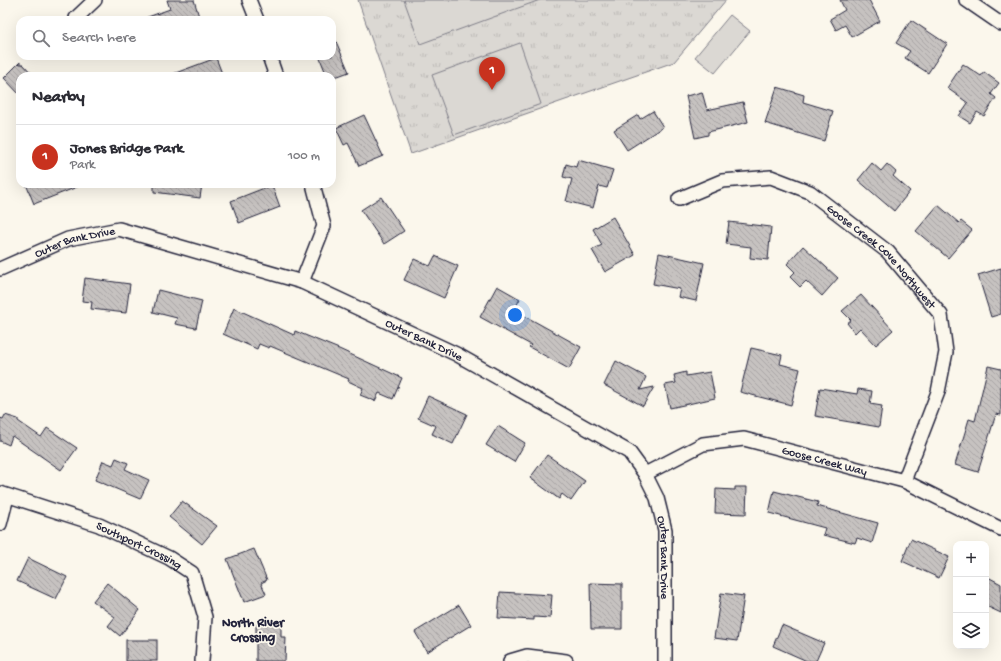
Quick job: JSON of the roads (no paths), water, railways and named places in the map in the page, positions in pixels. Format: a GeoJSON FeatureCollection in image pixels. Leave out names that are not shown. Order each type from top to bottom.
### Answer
{"type":"FeatureCollection","features":[{"type":"Feature","properties":{"kind":"street"},"geometry":{"type":"LineString","coordinates":[[78,16],[94,0]]}},
{"type":"Feature","properties":{"kind":"street"},"geometry":{"type":"LineString","coordinates":[[249,0],[255,16]]}},
{"type":"Feature","properties":{"kind":"street"},"geometry":{"type":"LineString","coordinates":[[966,0],[1001,24]]}},
{"type":"Feature","properties":{"kind":"street"},"geometry":{"type":"LineString","coordinates":[[270,60],[275,72]]}},
{"type":"Feature","properties":{"kind":"street","name":"Goose Creek Cove Northwest"},"geometry":{"type":"LineString","coordinates":[[679,199],[722,182],[771,177],[810,192],[888,252],[941,315],[946,352],[938,392],[904,481]]}},
{"type":"Feature","properties":{"kind":"street"},"geometry":{"type":"LineString","coordinates":[[302,282],[324,226],[314,188]]}},
{"type":"Feature","properties":{"kind":"street","name":"Outer Bank Drive"},"geometry":{"type":"LineString","coordinates":[[0,269],[68,239],[119,229],[302,282],[456,354],[630,452],[644,474],[656,498],[665,530],[664,661]]}},
{"type":"Feature","properties":{"kind":"street","name":"Goose Creek Way"},"geometry":{"type":"LineString","coordinates":[[644,474],[703,444],[744,439],[904,481],[1001,529]]}},
{"type":"Feature","properties":{"kind":"street"},"geometry":{"type":"LineString","coordinates":[[0,524],[4,495]]}},
{"type":"Feature","properties":{"kind":"street","name":"Southport Crossing"},"geometry":{"type":"LineString","coordinates":[[4,495],[99,525],[169,558],[192,573],[205,617],[202,661]]}},
{"type":"Feature","properties":{"kind":"street"},"geometry":{"type":"LineString","coordinates":[[510,661],[527,656],[566,661]]}},
{"type":"Feature","properties":{"kind":"place","name":"Jones Bridge Park"},"geometry":{"type":"Point","coordinates":[492,90]}},
{"type":"Feature","properties":{"kind":"district","name":"North River Crossing"},"geometry":{"type":"Point","coordinates":[253,628]}}]}
